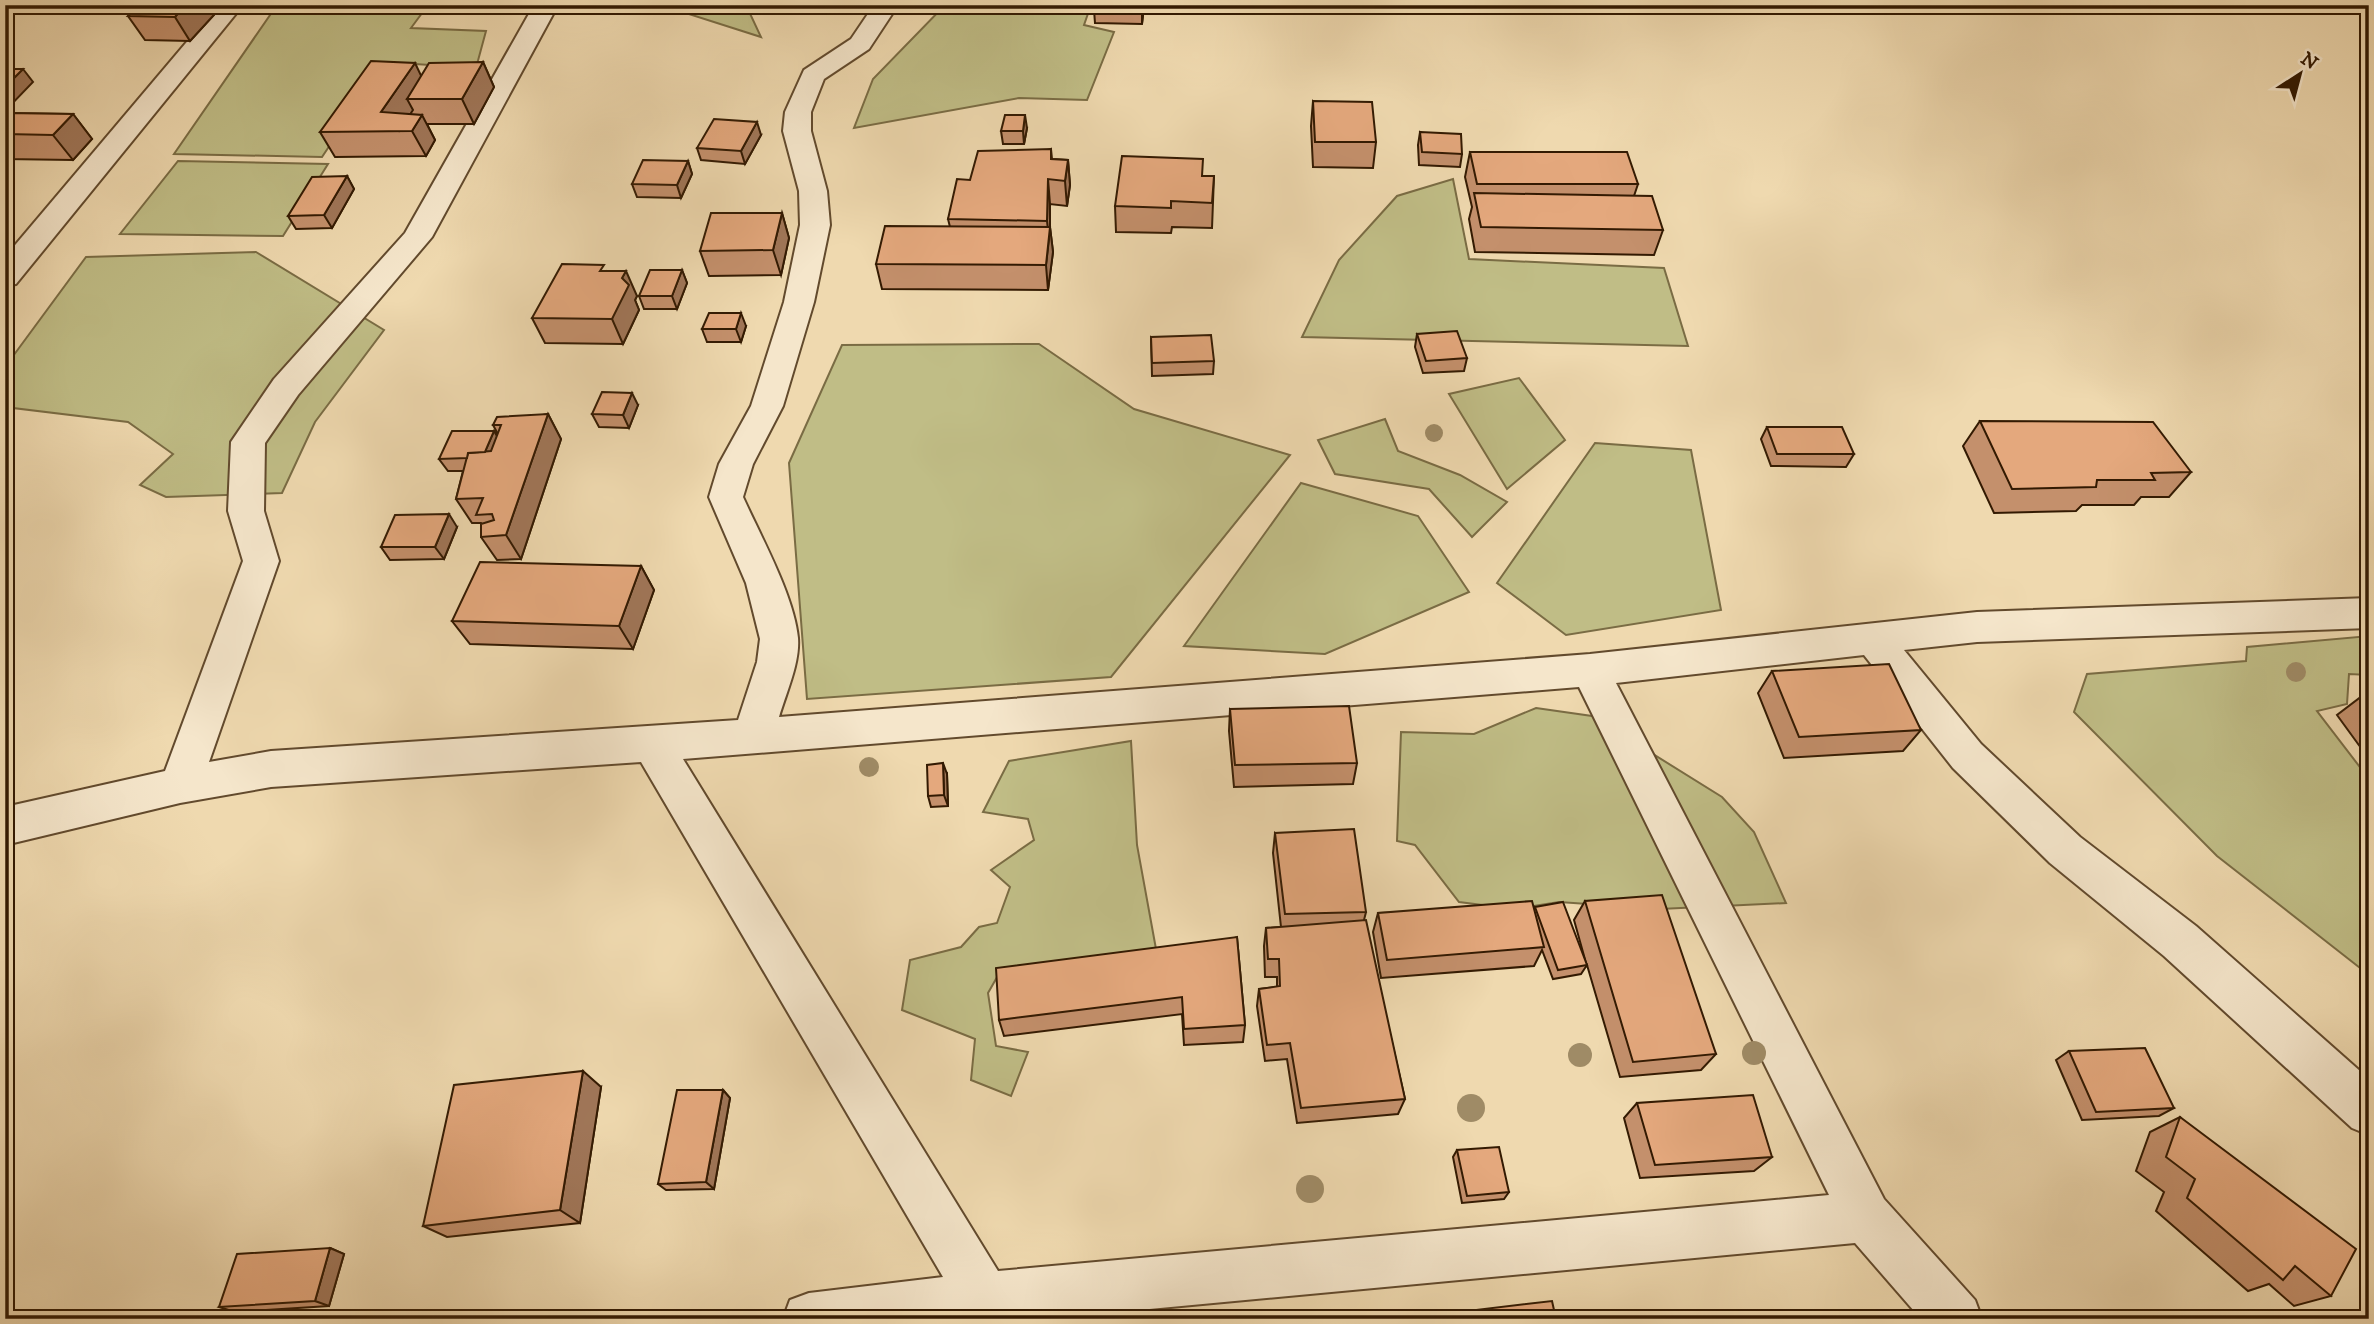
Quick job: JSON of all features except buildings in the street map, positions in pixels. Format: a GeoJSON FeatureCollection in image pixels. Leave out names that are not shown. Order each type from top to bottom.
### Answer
{"type":"FeatureCollection","features":[{"type":"Feature","properties":{"kind":"street"},"geometry":{"type":"LineString","coordinates":[[5,277],[232,5]]}},
{"type":"Feature","properties":{"kind":"street"},"geometry":{"type":"LineString","coordinates":[[180,785],[261,561],[246,511],[248,442],[286,387],[417,237],[546,5]]}},
{"type":"Feature","properties":{"kind":"street"},"geometry":{"type":"LineString","coordinates":[[753,736],[776,663],[779,639],[764,583],[726,497],[736,464],[766,406],[799,302],[815,225],[813,191],[796,131],[798,112],[813,75],[860,44],[886,5]]}},
{"type":"Feature","properties":{"kind":"street"},"geometry":{"type":"LineString","coordinates":[[5,825],[180,785],[271,769],[652,744],[1590,670],[1977,627],[2369,613]]}},
{"type":"Feature","properties":{"kind":"street"},"geometry":{"type":"LineString","coordinates":[[1873,639],[1967,756],[2056,841],[2180,940],[2369,1111]]}},
{"type":"Feature","properties":{"kind":"street"},"geometry":{"type":"LineString","coordinates":[[1590,670],[1866,1217],[1956,1319]]}},
{"type":"Feature","properties":{"kind":"street"},"geometry":{"type":"LineString","coordinates":[[652,744],[991,1309]]}},
{"type":"Feature","properties":{"kind":"street"},"geometry":{"type":"LineString","coordinates":[[809,1319],[991,1309],[1866,1217]]}},
{"type":"Feature","properties":{"kind":"shaded area"},"geometry":{"type":"Polygon","coordinates":[[[277,5],[428,5],[411,28],[486,31],[476,68],[415,64],[372,82],[322,157],[174,154],[277,5]]]}},
{"type":"Feature","properties":{"kind":"shaded area"},"geometry":{"type":"Polygon","coordinates":[[[691,5],[746,5],[761,37],[673,9],[691,5]]]}},
{"type":"Feature","properties":{"kind":"shaded area"},"geometry":{"type":"Polygon","coordinates":[[[945,5],[1091,5],[1084,25],[1114,32],[1087,100],[1019,98],[854,128],[873,79],[945,5]]]}},
{"type":"Feature","properties":{"kind":"shaded area"},"geometry":{"type":"Polygon","coordinates":[[[178,161],[328,164],[283,236],[120,234],[178,161]]]}},
{"type":"Feature","properties":{"kind":"shaded area"},"geometry":{"type":"Polygon","coordinates":[[[1453,179],[1469,259],[1664,268],[1688,346],[1302,337],[1339,260],[1397,196],[1453,179]]]}},
{"type":"Feature","properties":{"kind":"shaded area"},"geometry":{"type":"Polygon","coordinates":[[[256,252],[384,330],[315,422],[282,493],[166,497],[140,485],[173,454],[128,422],[5,407],[5,367],[86,257],[256,252]]]}},
{"type":"Feature","properties":{"kind":"shaded area"},"geometry":{"type":"Polygon","coordinates":[[[1039,344],[1134,409],[1290,455],[1111,677],[807,699],[789,463],[842,345],[1039,344]]]}},
{"type":"Feature","properties":{"kind":"shaded area"},"geometry":{"type":"Polygon","coordinates":[[[1519,378],[1565,440],[1507,489],[1449,394],[1519,378]]]}},
{"type":"Feature","properties":{"kind":"shaded area"},"geometry":{"type":"Polygon","coordinates":[[[1385,419],[1398,451],[1460,475],[1507,502],[1472,537],[1429,489],[1335,474],[1318,440],[1385,419]]]}},
{"type":"Feature","properties":{"kind":"shaded area"},"geometry":{"type":"Polygon","coordinates":[[[1595,443],[1691,450],[1721,610],[1566,635],[1497,583],[1595,443]]]}},
{"type":"Feature","properties":{"kind":"shaded area"},"geometry":{"type":"Polygon","coordinates":[[[1301,483],[1418,516],[1469,592],[1325,654],[1184,646],[1301,483]]]}},
{"type":"Feature","properties":{"kind":"shaded area"},"geometry":{"type":"Polygon","coordinates":[[[2369,636],[2369,675],[2349,674],[2347,704],[2317,711],[2369,779],[2369,975],[2217,856],[2074,712],[2087,674],[2246,661],[2247,647],[2369,636]]]}},
{"type":"Feature","properties":{"kind":"shaded area"},"geometry":{"type":"Polygon","coordinates":[[[1536,708],[1592,716],[1722,797],[1754,832],[1786,903],[1660,909],[1559,902],[1514,909],[1459,902],[1415,845],[1397,841],[1401,732],[1474,734],[1536,708]]]}},
{"type":"Feature","properties":{"kind":"shaded area"},"geometry":{"type":"Polygon","coordinates":[[[1131,741],[1137,845],[1156,949],[1000,972],[988,993],[996,1046],[1028,1052],[1011,1096],[971,1080],[975,1039],[902,1010],[910,960],[961,947],[979,927],[997,923],[1010,887],[991,870],[1034,840],[1028,819],[983,812],[1009,761],[1131,741]]]}}]}
